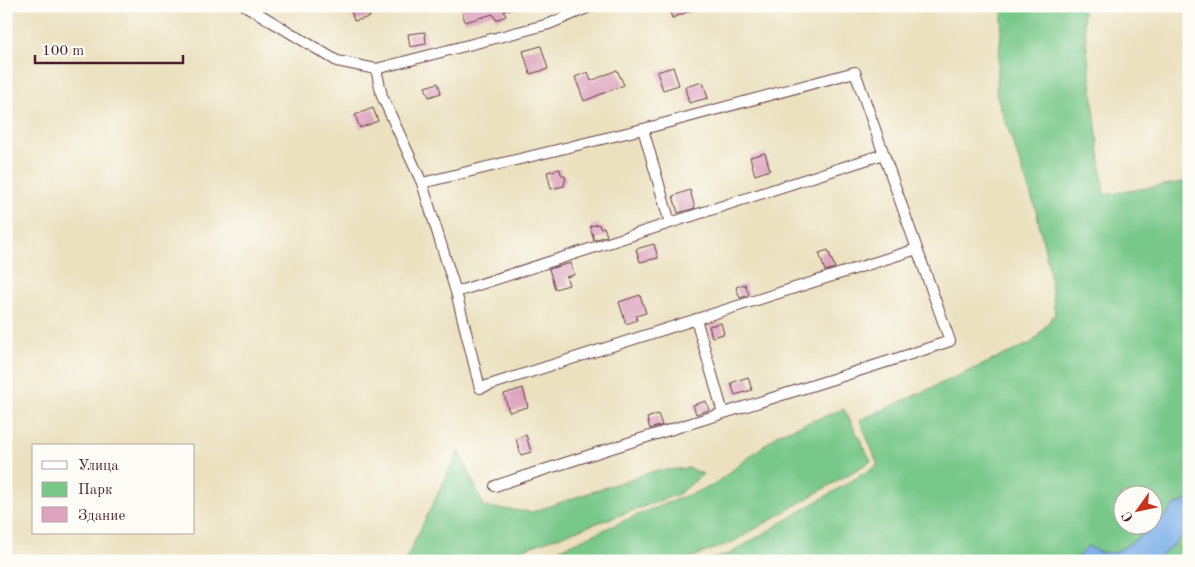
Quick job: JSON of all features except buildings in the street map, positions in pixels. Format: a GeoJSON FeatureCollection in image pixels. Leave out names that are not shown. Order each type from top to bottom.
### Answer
{"type":"FeatureCollection","features":[{"type":"Feature","properties":{"kind":"street"},"geometry":{"type":"LineString","coordinates":[[246,6],[337,61],[376,69],[549,24],[592,6]]}},
{"type":"Feature","properties":{"kind":"street"},"geometry":{"type":"LineString","coordinates":[[376,69],[382,96],[422,183],[456,292],[480,388],[917,249]]}},
{"type":"Feature","properties":{"kind":"street"},"geometry":{"type":"LineString","coordinates":[[422,183],[643,129],[855,72],[950,342],[848,376],[598,452],[495,486]]}},
{"type":"Feature","properties":{"kind":"street"},"geometry":{"type":"LineString","coordinates":[[643,129],[670,223]]}},
{"type":"Feature","properties":{"kind":"street"},"geometry":{"type":"LineString","coordinates":[[456,292],[884,154]]}},
{"type":"Feature","properties":{"kind":"street"},"geometry":{"type":"LineString","coordinates":[[696,320],[723,414]]}},
{"type":"Feature","properties":{"kind":"green space"},"geometry":{"type":"Polygon","coordinates":[[[1003,6],[1082,6],[1104,195],[1189,181],[1189,499],[1174,506],[1162,519],[1162,484],[1112,484],[1112,534],[1145,534],[1115,553],[1099,552],[1075,561],[707,561],[731,553],[878,465],[860,420],[1033,342],[1055,314],[1049,269],[1036,210],[996,94],[1003,6]]]}},
{"type":"Feature","properties":{"kind":"green space"},"geometry":{"type":"Polygon","coordinates":[[[844,409],[871,461],[733,542],[682,561],[533,561],[649,510],[712,486],[780,433],[844,409]]]}},
{"type":"Feature","properties":{"kind":"green space"},"geometry":{"type":"Polygon","coordinates":[[[459,450],[484,507],[532,512],[654,471],[689,468],[703,474],[679,494],[510,554],[501,561],[405,561],[459,450]]]}},
{"type":"Feature","properties":{"kind":"green space"},"geometry":{"type":"Polygon","coordinates":[[[1189,531],[1189,561],[1155,561],[1186,534],[1189,531]]]}},
{"type":"Feature","properties":{"kind":"water"},"geometry":{"type":"Polygon","coordinates":[[[1189,499],[1189,531],[1155,561],[1075,561],[1088,546],[1099,552],[1115,553],[1145,534],[1162,534],[1162,519],[1174,506],[1189,499]]]}}]}
